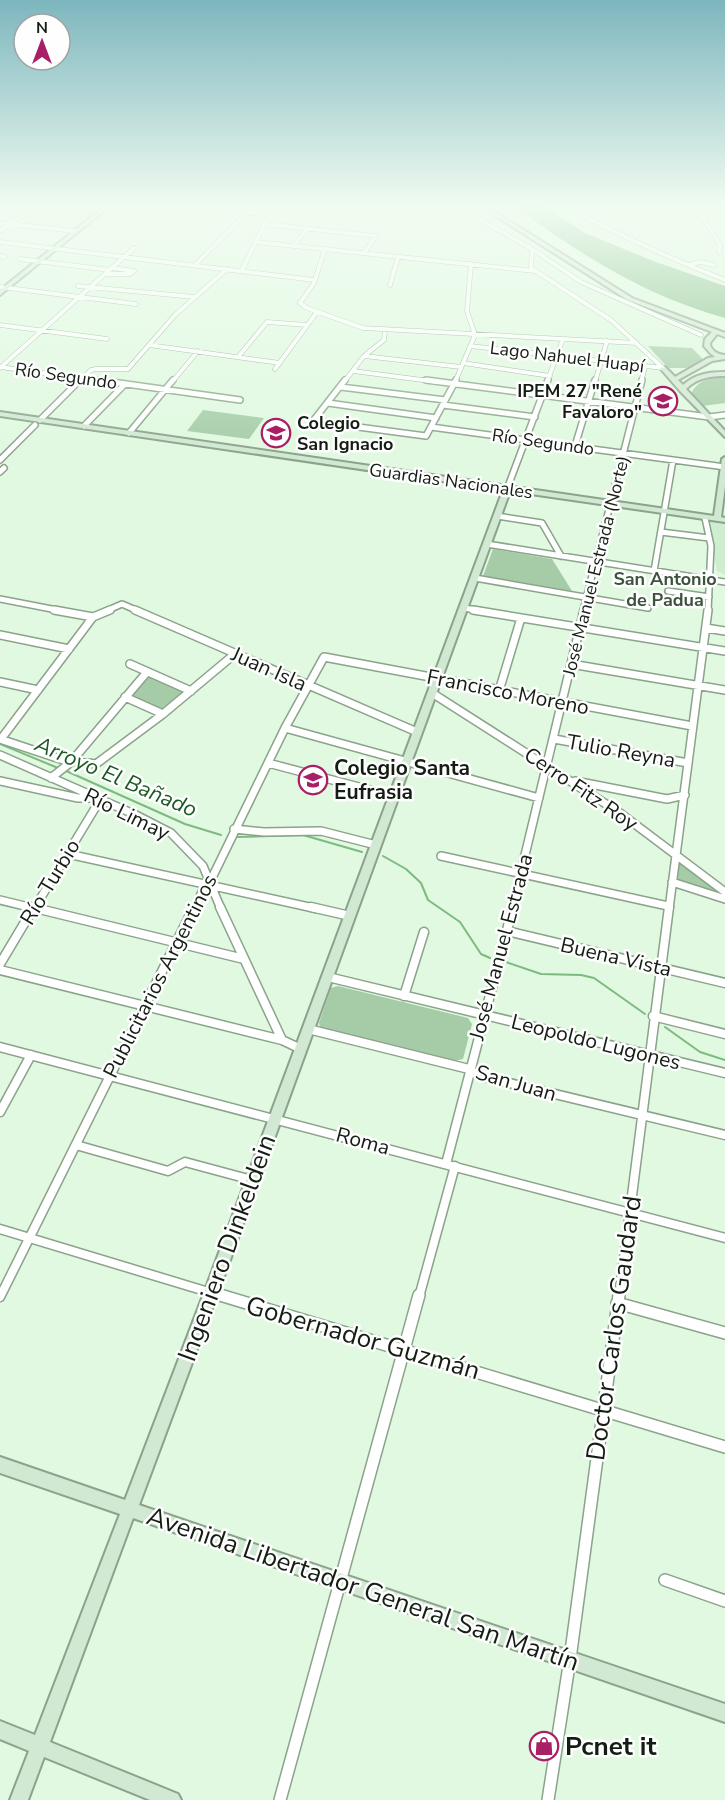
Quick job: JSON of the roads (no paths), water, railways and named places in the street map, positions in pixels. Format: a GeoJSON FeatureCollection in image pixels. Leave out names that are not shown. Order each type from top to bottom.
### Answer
{"type":"FeatureCollection","features":[{"type":"Feature","properties":{"kind":"main road"},"geometry":{"type":"LineString","coordinates":[[614,289],[630,299],[714,330]]}},
{"type":"Feature","properties":{"kind":"main road"},"geometry":{"type":"LineString","coordinates":[[618,289],[633,298],[725,335]]}},
{"type":"Feature","properties":{"kind":"main road"},"geometry":{"type":"LineString","coordinates":[[714,330],[707,340],[707,351],[723,357]]}},
{"type":"Feature","properties":{"kind":"main road"},"geometry":{"type":"LineString","coordinates":[[714,330],[701,340],[700,346],[711,369],[725,374]]}},
{"type":"Feature","properties":{"kind":"main road"},"geometry":{"type":"LineString","coordinates":[[707,340],[725,335]]}},
{"type":"Feature","properties":{"kind":"main road"},"geometry":{"type":"LineString","coordinates":[[674,380],[692,368],[723,357]]}},
{"type":"Feature","properties":{"kind":"main road"},"geometry":{"type":"LineString","coordinates":[[663,368],[692,368]]}},
{"type":"Feature","properties":{"kind":"main road"},"geometry":{"type":"LineString","coordinates":[[663,368],[725,435]]}},
{"type":"Feature","properties":{"kind":"main road"},"geometry":{"type":"LineString","coordinates":[[682,390],[688,382],[698,377],[725,374]]}},
{"type":"Feature","properties":{"kind":"main road","name":"Guardias Nacionales"},"geometry":{"type":"LineString","coordinates":[[0,414],[38,422],[84,426],[721,520]]}},
{"type":"Feature","properties":{"kind":"main road"},"geometry":{"type":"LineString","coordinates":[[721,520],[725,459]]}},
{"type":"Feature","properties":{"kind":"main road","name":"Ingeniero Dinkeldein"},"geometry":{"type":"LineString","coordinates":[[18,1800],[211,1293],[507,489]]}},
{"type":"Feature","properties":{"kind":"main road","name":"Avenida Libertador General San Martín"},"geometry":{"type":"LineString","coordinates":[[0,1465],[725,1713]]}},
{"type":"Feature","properties":{"kind":"main road"},"geometry":{"type":"LineString","coordinates":[[0,1730],[172,1800]]}},
{"type":"Feature","properties":{"kind":"street"},"geometry":{"type":"LineString","coordinates":[[11,289],[136,304]]}},
{"type":"Feature","properties":{"kind":"street"},"geometry":{"type":"LineString","coordinates":[[0,367],[89,289]]}},
{"type":"Feature","properties":{"kind":"street"},"geometry":{"type":"LineString","coordinates":[[102,289],[194,297]]}},
{"type":"Feature","properties":{"kind":"street"},"geometry":{"type":"LineString","coordinates":[[0,460],[95,368],[123,371],[128,369],[175,315],[204,289]]}},
{"type":"Feature","properties":{"kind":"street"},"geometry":{"type":"LineString","coordinates":[[310,289],[300,303],[316,312],[363,328],[637,343]]}},
{"type":"Feature","properties":{"kind":"street"},"geometry":{"type":"LineString","coordinates":[[385,330],[384,340],[364,356],[314,421],[426,436],[454,384],[475,335],[466,311],[468,289]]}},
{"type":"Feature","properties":{"kind":"street"},"geometry":{"type":"LineString","coordinates":[[563,289],[611,320],[663,368]]}},
{"type":"Feature","properties":{"kind":"street"},"geometry":{"type":"LineString","coordinates":[[597,289],[701,335]]}},
{"type":"Feature","properties":{"kind":"street"},"geometry":{"type":"LineString","coordinates":[[117,302],[127,291]]}},
{"type":"Feature","properties":{"kind":"street"},"geometry":{"type":"LineString","coordinates":[[275,369],[316,312]]}},
{"type":"Feature","properties":{"kind":"street"},"geometry":{"type":"LineString","coordinates":[[238,357],[267,322],[307,325]]}},
{"type":"Feature","properties":{"kind":"street"},"geometry":{"type":"LineString","coordinates":[[0,325],[107,339]]}},
{"type":"Feature","properties":{"kind":"street"},"geometry":{"type":"LineString","coordinates":[[507,489],[564,339]]}},
{"type":"Feature","properties":{"kind":"street"},"geometry":{"type":"LineString","coordinates":[[575,446],[607,341]]}},
{"type":"Feature","properties":{"kind":"street"},"geometry":{"type":"LineString","coordinates":[[149,345],[280,363]]}},
{"type":"Feature","properties":{"kind":"street","name":"Lago Nahuel Huapí"},"geometry":{"type":"LineString","coordinates":[[470,346],[663,368]]}},
{"type":"Feature","properties":{"kind":"street"},"geometry":{"type":"LineString","coordinates":[[129,433],[198,351]]}},
{"type":"Feature","properties":{"kind":"street"},"geometry":{"type":"LineString","coordinates":[[364,356],[550,376]]}},
{"type":"Feature","properties":{"kind":"street","name":"Río Segundo"},"geometry":{"type":"LineString","coordinates":[[0,367],[240,400]]}},
{"type":"Feature","properties":{"kind":"street","name":"José Manuel Estrada (Norte)"},"geometry":{"type":"LineString","coordinates":[[548,766],[561,702],[645,367]]}},
{"type":"Feature","properties":{"kind":"street"},"geometry":{"type":"LineString","coordinates":[[353,371],[709,417],[725,415]]}},
{"type":"Feature","properties":{"kind":"street"},"geometry":{"type":"LineString","coordinates":[[84,426],[125,384]]}},
{"type":"Feature","properties":{"kind":"street"},"geometry":{"type":"LineString","coordinates":[[341,387],[535,417]]}},
{"type":"Feature","properties":{"kind":"street"},"geometry":{"type":"LineString","coordinates":[[328,403],[436,417]]}},
{"type":"Feature","properties":{"kind":"street","name":"Río Segundo"},"geometry":{"type":"LineString","coordinates":[[431,427],[725,467]]}},
{"type":"Feature","properties":{"kind":"street"},"geometry":{"type":"LineString","coordinates":[[654,571],[673,460]]}},
{"type":"Feature","properties":{"kind":"street"},"geometry":{"type":"LineString","coordinates":[[497,516],[542,523],[561,556]]}},
{"type":"Feature","properties":{"kind":"street","name":"Doctor Carlos Gaudard"},"geometry":{"type":"LineString","coordinates":[[548,1800],[570,1659],[643,1116],[659,967],[685,795],[697,684],[704,648],[711,579],[709,538],[705,518]]}},
{"type":"Feature","properties":{"kind":"street"},"geometry":{"type":"LineString","coordinates":[[661,532],[709,538]]}},
{"type":"Feature","properties":{"kind":"street"},"geometry":{"type":"LineString","coordinates":[[487,544],[725,582]]}},
{"type":"Feature","properties":{"kind":"street"},"geometry":{"type":"LineString","coordinates":[[475,578],[648,608]]}},
{"type":"Feature","properties":{"kind":"street"},"geometry":{"type":"LineString","coordinates":[[669,591],[709,597]]}},
{"type":"Feature","properties":{"kind":"street"},"geometry":{"type":"LineString","coordinates":[[0,599],[93,617],[0,739],[68,764],[90,766],[96,764],[163,714],[236,653]]}},
{"type":"Feature","properties":{"kind":"street","name":"Juan Isla"},"geometry":{"type":"LineString","coordinates":[[93,617],[122,604],[417,732]]}},
{"type":"Feature","properties":{"kind":"street"},"geometry":{"type":"LineString","coordinates":[[464,608],[725,651]]}},
{"type":"Feature","properties":{"kind":"street"},"geometry":{"type":"LineString","coordinates":[[499,691],[521,618]]}},
{"type":"Feature","properties":{"kind":"street"},"geometry":{"type":"LineString","coordinates":[[706,628],[725,631]]}},
{"type":"Feature","properties":{"kind":"street"},"geometry":{"type":"LineString","coordinates":[[0,635],[69,649]]}},
{"type":"Feature","properties":{"kind":"street","name":"Francisco Moreno"},"geometry":{"type":"LineString","coordinates":[[324,657],[692,726]]}},
{"type":"Feature","properties":{"kind":"street","name":"Publicitarios Argentinos"},"geometry":{"type":"LineString","coordinates":[[0,1297],[202,890],[209,884],[267,763],[324,657]]}},
{"type":"Feature","properties":{"kind":"street"},"geometry":{"type":"LineString","coordinates":[[130,664],[191,691]]}},
{"type":"Feature","properties":{"kind":"street"},"geometry":{"type":"LineString","coordinates":[[571,664],[725,690]]}},
{"type":"Feature","properties":{"kind":"street"},"geometry":{"type":"LineString","coordinates":[[54,776],[68,764],[147,672]]}},
{"type":"Feature","properties":{"kind":"street"},"geometry":{"type":"LineString","coordinates":[[0,682],[38,690]]}},
{"type":"Feature","properties":{"kind":"street","name":"Cerro Fitz Roy"},"geometry":{"type":"LineString","coordinates":[[432,693],[620,813],[725,892]]}},
{"type":"Feature","properties":{"kind":"street"},"geometry":{"type":"LineString","coordinates":[[125,697],[163,714]]}},
{"type":"Feature","properties":{"kind":"street"},"geometry":{"type":"LineString","coordinates":[[285,728],[539,798]]}},
{"type":"Feature","properties":{"kind":"street","name":"Tulio Reyna"},"geometry":{"type":"LineString","coordinates":[[554,739],[688,763]]}},
{"type":"Feature","properties":{"kind":"street","name":"Río Limay"},"geometry":{"type":"LineString","coordinates":[[0,755],[54,776],[97,799],[136,815],[171,833],[189,849],[203,866],[209,884],[282,1040]]}},
{"type":"Feature","properties":{"kind":"street"},"geometry":{"type":"LineString","coordinates":[[267,763],[393,796]]}},
{"type":"Feature","properties":{"kind":"street","name":"José Manuel Estrada"},"geometry":{"type":"LineString","coordinates":[[280,1800],[451,1165],[469,1069],[507,931],[548,766]]}},
{"type":"Feature","properties":{"kind":"street"},"geometry":{"type":"LineString","coordinates":[[571,780],[667,799],[685,795]]}},
{"type":"Feature","properties":{"kind":"street"},"geometry":{"type":"LineString","coordinates":[[0,781],[78,798],[97,799]]}},
{"type":"Feature","properties":{"kind":"street","name":"Río Turbio"},"geometry":{"type":"LineString","coordinates":[[0,964],[68,854],[97,799]]}},
{"type":"Feature","properties":{"kind":"street"},"geometry":{"type":"LineString","coordinates":[[234,829],[264,832],[321,831],[376,845]]}},
{"type":"Feature","properties":{"kind":"street"},"geometry":{"type":"LineString","coordinates":[[68,854],[350,916]]}},
{"type":"Feature","properties":{"kind":"street"},"geometry":{"type":"LineString","coordinates":[[441,856],[668,906]]}},
{"type":"Feature","properties":{"kind":"street"},"geometry":{"type":"LineString","coordinates":[[672,882],[725,899]]}},
{"type":"Feature","properties":{"kind":"street"},"geometry":{"type":"LineString","coordinates":[[0,900],[244,959]]}},
{"type":"Feature","properties":{"kind":"street","name":"Buena Vista"},"geometry":{"type":"LineString","coordinates":[[507,931],[725,983]]}},
{"type":"Feature","properties":{"kind":"street"},"geometry":{"type":"LineString","coordinates":[[404,996],[424,932]]}},
{"type":"Feature","properties":{"kind":"street"},"geometry":{"type":"LineString","coordinates":[[0,970],[282,1040],[301,1049]]}},
{"type":"Feature","properties":{"kind":"street","name":"Leopoldo Lugones"},"geometry":{"type":"LineString","coordinates":[[328,977],[725,1072]]}},
{"type":"Feature","properties":{"kind":"street"},"geometry":{"type":"LineString","coordinates":[[653,1016],[725,1034]]}},
{"type":"Feature","properties":{"kind":"street","name":"San Juan"},"geometry":{"type":"LineString","coordinates":[[308,1029],[469,1069],[480,1077],[725,1135]]}},
{"type":"Feature","properties":{"kind":"street","name":"Roma"},"geometry":{"type":"LineString","coordinates":[[0,1047],[725,1238]]}},
{"type":"Feature","properties":{"kind":"street"},"geometry":{"type":"LineString","coordinates":[[0,1112],[31,1055]]}},
{"type":"Feature","properties":{"kind":"street"},"geometry":{"type":"LineString","coordinates":[[76,1145],[168,1171],[185,1162],[252,1180]]}},
{"type":"Feature","properties":{"kind":"street","name":"Gobernador Guzmán"},"geometry":{"type":"LineString","coordinates":[[0,1229],[725,1447]]}},
{"type":"Feature","properties":{"kind":"street"},"geometry":{"type":"LineString","coordinates":[[617,1302],[725,1333]]}},
{"type":"Feature","properties":{"kind":"street"},"geometry":{"type":"LineString","coordinates":[[665,1580],[725,1601]]}},
{"type":"Feature","properties":{"kind":"waterway","name":"Arroyo El Bañado"},"geometry":{"type":"LineString","coordinates":[[0,744],[58,768]]}},
{"type":"Feature","properties":{"kind":"waterway","name":"Arroyo El Bañado"},"geometry":{"type":"LineString","coordinates":[[64,770],[185,824],[221,835]]}},
{"type":"Feature","properties":{"kind":"waterway","name":"Arroyo El Bañado"},"geometry":{"type":"LineString","coordinates":[[238,837],[303,835],[362,852]]}},
{"type":"Feature","properties":{"kind":"waterway","name":"Arroyo El Bañado"},"geometry":{"type":"LineString","coordinates":[[383,856],[406,869],[421,883],[428,900],[460,922],[481,954],[490,958]]}},
{"type":"Feature","properties":{"kind":"waterway","name":"Arroyo El Bañado"},"geometry":{"type":"LineString","coordinates":[[506,962],[541,974],[581,975],[594,978],[645,1014]]}},
{"type":"Feature","properties":{"kind":"waterway","name":"Arroyo El Bañado"},"geometry":{"type":"LineString","coordinates":[[665,1027],[700,1052],[725,1060]]}},
{"type":"Feature","properties":{"kind":"place","name":"IPEM 27 \"René Favaloro\""},"geometry":{"type":"Point","coordinates":[663,401]}},
{"type":"Feature","properties":{"kind":"place","name":"Colegio San Ignacio"},"geometry":{"type":"Point","coordinates":[276,433]}},
{"type":"Feature","properties":{"kind":"place","name":"Colegio Santa Eufrasia"},"geometry":{"type":"Point","coordinates":[313,780]}},
{"type":"Feature","properties":{"kind":"place","name":"Pcnet it"},"geometry":{"type":"Point","coordinates":[544,1746]}},
{"type":"Feature","properties":{"kind":"district","name":"San Antonio de Padua"},"geometry":{"type":"Point","coordinates":[665,589]}}]}
